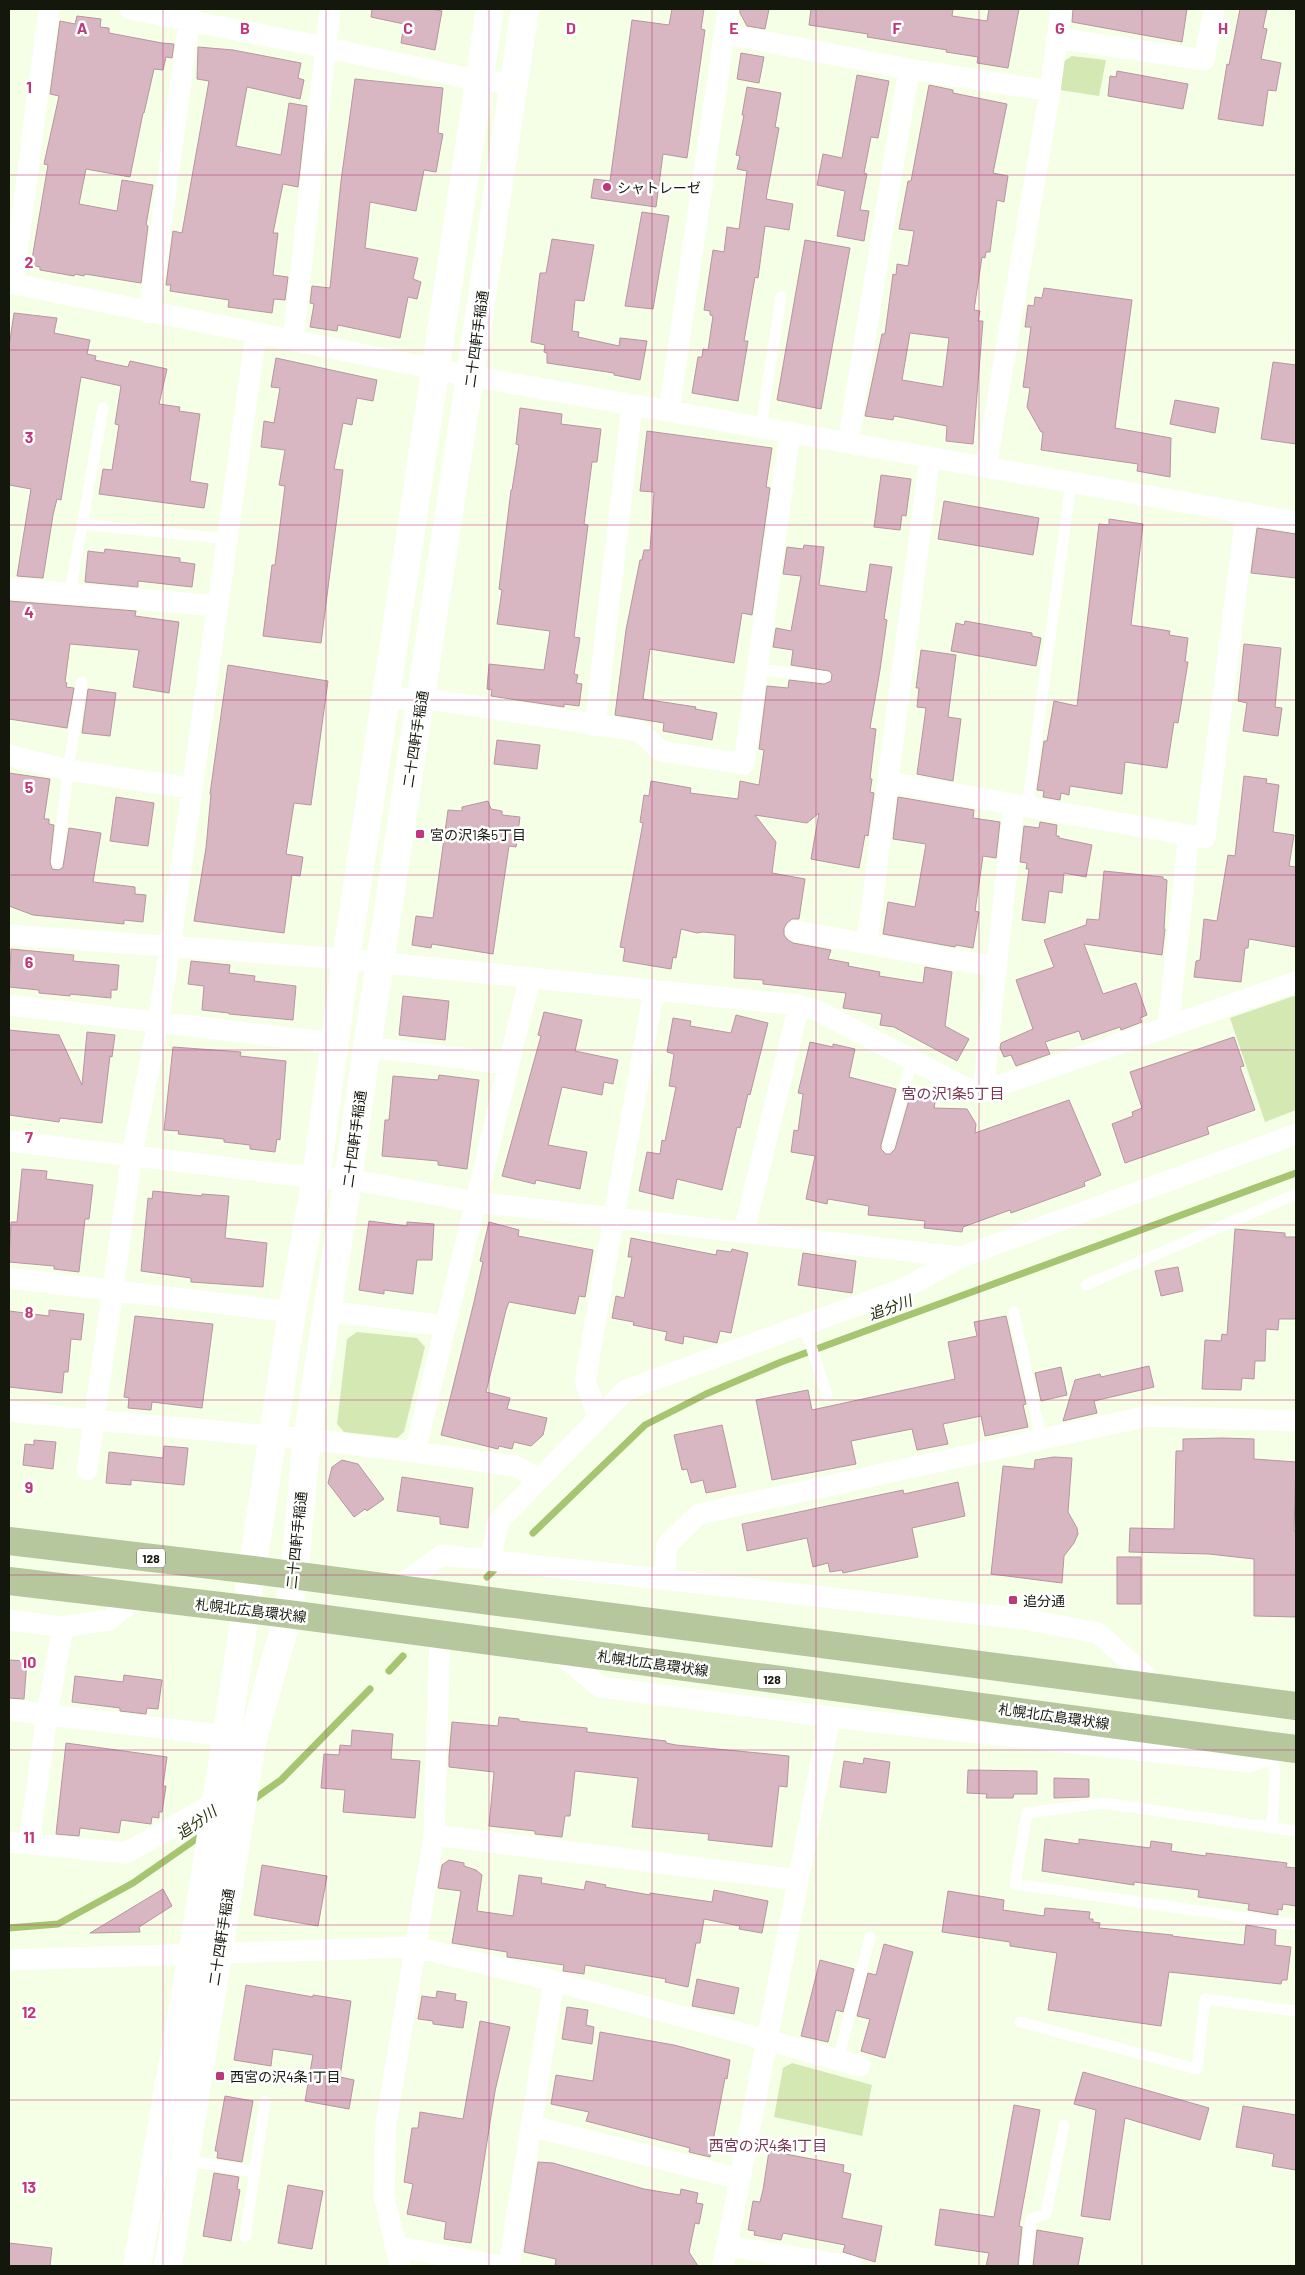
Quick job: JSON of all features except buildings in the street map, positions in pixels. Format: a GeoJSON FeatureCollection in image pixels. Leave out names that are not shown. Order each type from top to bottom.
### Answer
{"type":"FeatureCollection","features":[{"type":"Feature","properties":{"kind":"main road","name":"128"},"geometry":{"type":"LineString","coordinates":[[9,1541],[253,1570],[1296,1706]]}},
{"type":"Feature","properties":{"kind":"main road","name":"札幌北広島環状線"},"geometry":{"type":"LineString","coordinates":[[9,1581],[440,1634],[1286,1750]]}},
{"type":"Feature","properties":{"kind":"street"},"geometry":{"type":"LineString","coordinates":[[48,9],[11,284],[470,376],[1296,522]]}},
{"type":"Feature","properties":{"kind":"street"},"geometry":{"type":"LineString","coordinates":[[130,9],[190,15],[480,81],[514,83]]}},
{"type":"Feature","properties":{"kind":"street"},"geometry":{"type":"LineString","coordinates":[[292,341],[324,47],[330,9]]}},
{"type":"Feature","properties":{"kind":"street","name":"二十四軒手稲通"},"geometry":{"type":"LineString","coordinates":[[168,2266],[245,1783],[239,1739],[247,1609],[292,1312],[316,1178],[346,959],[490,9]]}},
{"type":"Feature","properties":{"kind":"street","name":"二十四軒手稲通"},"geometry":{"type":"LineString","coordinates":[[137,2266],[197,1926],[214,1808],[288,1614],[294,1576],[306,1438],[348,1179],[366,1047],[421,698],[525,9]]}},
{"type":"Feature","properties":{"kind":"street"},"geometry":{"type":"LineString","coordinates":[[668,411],[728,9]]}},
{"type":"Feature","properties":{"kind":"street"},"geometry":{"type":"LineString","coordinates":[[986,467],[1050,91],[1061,9]]}},
{"type":"Feature","properties":{"kind":"street"},"geometry":{"type":"LineString","coordinates":[[1056,38],[1204,60],[1214,9]]}},
{"type":"Feature","properties":{"kind":"street"},"geometry":{"type":"LineString","coordinates":[[149,313],[190,15]]}},
{"type":"Feature","properties":{"kind":"street"},"geometry":{"type":"LineString","coordinates":[[725,34],[910,69],[1050,91]]}},
{"type":"Feature","properties":{"kind":"street"},"geometry":{"type":"LineString","coordinates":[[848,443],[910,69]]}},
{"type":"Feature","properties":{"kind":"street"},"geometry":{"type":"LineString","coordinates":[[87,1470],[132,1154],[158,1022],[170,947],[256,332]]}},
{"type":"Feature","properties":{"kind":"street"},"geometry":{"type":"LineString","coordinates":[[595,726],[632,405]]}},
{"type":"Feature","properties":{"kind":"street"},"geometry":{"type":"LineString","coordinates":[[386,699],[421,698],[595,726],[639,731],[661,751],[744,764],[790,432]]}},
{"type":"Feature","properties":{"kind":"street"},"geometry":{"type":"LineString","coordinates":[[866,942],[930,457]]}},
{"type":"Feature","properties":{"kind":"street"},"geometry":{"type":"LineString","coordinates":[[888,782],[1205,838],[1246,514]]}},
{"type":"Feature","properties":{"kind":"street"},"geometry":{"type":"LineString","coordinates":[[9,588],[218,606]]}},
{"type":"Feature","properties":{"kind":"street"},"geometry":{"type":"LineString","coordinates":[[9,755],[68,770],[191,788]]}},
{"type":"Feature","properties":{"kind":"street"},"geometry":{"type":"LineString","coordinates":[[983,1091],[996,967],[1021,806]]}},
{"type":"Feature","properties":{"kind":"street"},"geometry":{"type":"LineString","coordinates":[[1168,1027],[1189,835]]}},
{"type":"Feature","properties":{"kind":"street"},"geometry":{"type":"LineString","coordinates":[[796,931],[866,942],[996,967]]}},
{"type":"Feature","properties":{"kind":"street"},"geometry":{"type":"LineString","coordinates":[[9,935],[380,962],[799,1005],[816,1010],[970,1090],[983,1091],[1296,982]]}},
{"type":"Feature","properties":{"kind":"street"},"geometry":{"type":"LineString","coordinates":[[415,1452],[530,977]]}},
{"type":"Feature","properties":{"kind":"street"},"geometry":{"type":"LineString","coordinates":[[599,1418],[585,1381],[654,990]]}},
{"type":"Feature","properties":{"kind":"street"},"geometry":{"type":"LineString","coordinates":[[9,1005],[335,1043]]}},
{"type":"Feature","properties":{"kind":"street"},"geometry":{"type":"LineString","coordinates":[[744,1232],[799,1005]]}},
{"type":"Feature","properties":{"kind":"street"},"geometry":{"type":"LineString","coordinates":[[366,1047],[508,1064]]}},
{"type":"Feature","properties":{"kind":"street"},"geometry":{"type":"LineString","coordinates":[[491,1560],[498,1522],[626,1390],[808,1334],[905,1288],[962,1257],[1296,1134]]}},
{"type":"Feature","properties":{"kind":"street"},"geometry":{"type":"LineString","coordinates":[[9,1141],[132,1154],[316,1178],[348,1179],[475,1202],[962,1257]]}},
{"type":"Feature","properties":{"kind":"street"},"geometry":{"type":"LineString","coordinates":[[9,1278],[113,1288],[292,1312]]}},
{"type":"Feature","properties":{"kind":"street"},"geometry":{"type":"LineString","coordinates":[[326,1311],[446,1326]]}},
{"type":"Feature","properties":{"kind":"street"},"geometry":{"type":"LineString","coordinates":[[9,1410],[94,1420],[306,1438],[415,1452],[515,1466],[540,1479]]}},
{"type":"Feature","properties":{"kind":"street"},"geometry":{"type":"LineString","coordinates":[[664,1579],[667,1545],[698,1514],[1148,1416],[1296,1421]]}},
{"type":"Feature","properties":{"kind":"street"},"geometry":{"type":"LineString","coordinates":[[396,1589],[442,1555],[1024,1619],[1098,1633],[1160,1689]]}},
{"type":"Feature","properties":{"kind":"street"},"geometry":{"type":"LineString","coordinates":[[9,1620],[63,1627],[109,1620],[139,1596]]}},
{"type":"Feature","properties":{"kind":"street"},"geometry":{"type":"LineString","coordinates":[[63,1627],[48,1715],[19,1843],[126,1853],[214,1808],[245,1783]]}},
{"type":"Feature","properties":{"kind":"street"},"geometry":{"type":"LineString","coordinates":[[400,2266],[384,2195],[386,2124],[434,1835],[440,1634]]}},
{"type":"Feature","properties":{"kind":"street"},"geometry":{"type":"LineString","coordinates":[[555,1650],[600,1687],[830,1717],[1249,1762],[1286,1750]]}},
{"type":"Feature","properties":{"kind":"street"},"geometry":{"type":"LineString","coordinates":[[9,1710],[239,1739]]}},
{"type":"Feature","properties":{"kind":"street"},"geometry":{"type":"LineString","coordinates":[[830,1717],[725,2256],[851,2266]]}},
{"type":"Feature","properties":{"kind":"street"},"geometry":{"type":"LineString","coordinates":[[434,1835],[798,1880]]}},
{"type":"Feature","properties":{"kind":"street"},"geometry":{"type":"LineString","coordinates":[[9,1960],[191,1956],[415,1947],[554,1981],[860,2066]]}},
{"type":"Feature","properties":{"kind":"street"},"geometry":{"type":"LineString","coordinates":[[509,2266],[554,1981]]}},
{"type":"Feature","properties":{"kind":"street"},"geometry":{"type":"LineString","coordinates":[[531,2126],[740,2179]]}},
{"type":"Feature","properties":{"kind":"street"},"geometry":{"type":"LineString","coordinates":[[395,2246],[500,2266]]}},
{"type":"Feature","properties":{"kind":"lane"},"geometry":{"type":"LineString","coordinates":[[761,427],[781,297]]}},
{"type":"Feature","properties":{"kind":"lane"},"geometry":{"type":"LineString","coordinates":[[70,593],[103,408]]}},
{"type":"Feature","properties":{"kind":"lane"},"geometry":{"type":"LineString","coordinates":[[1021,806],[1071,482]]}},
{"type":"Feature","properties":{"kind":"lane"},"geometry":{"type":"LineString","coordinates":[[82,524],[227,539]]}},
{"type":"Feature","properties":{"kind":"lane"},"geometry":{"type":"LineString","coordinates":[[757,669],[825,677]]}},
{"type":"Feature","properties":{"kind":"lane"},"geometry":{"type":"LineString","coordinates":[[57,863],[68,770],[82,682]]}},
{"type":"Feature","properties":{"kind":"lane"},"geometry":{"type":"LineString","coordinates":[[888,1147],[912,1060]]}},
{"type":"Feature","properties":{"kind":"lane"},"geometry":{"type":"LineString","coordinates":[[1086,1285],[1296,1194]]}},
{"type":"Feature","properties":{"kind":"lane"},"geometry":{"type":"LineString","coordinates":[[1014,1312],[1041,1439]]}},
{"type":"Feature","properties":{"kind":"lane"},"geometry":{"type":"LineString","coordinates":[[808,1334],[827,1395]]}},
{"type":"Feature","properties":{"kind":"lane"},"geometry":{"type":"LineString","coordinates":[[1272,1827],[1275,1774],[1286,1750]]}},
{"type":"Feature","properties":{"kind":"lane"},"geometry":{"type":"LineString","coordinates":[[1296,1831],[1103,1803],[1027,1813],[1015,1884],[1296,1925]]}},
{"type":"Feature","properties":{"kind":"lane"},"geometry":{"type":"LineString","coordinates":[[838,2060],[870,1937]]}},
{"type":"Feature","properties":{"kind":"lane"},"geometry":{"type":"LineString","coordinates":[[1020,2022],[1197,2069],[1205,1999],[1296,2011]]}},
{"type":"Feature","properties":{"kind":"lane"},"geometry":{"type":"LineString","coordinates":[[245,2237],[265,2102]]}},
{"type":"Feature","properties":{"kind":"lane"},"geometry":{"type":"LineString","coordinates":[[1024,2266],[1031,2218],[1046,2214],[1064,2125]]}},
{"type":"Feature","properties":{"kind":"lane"},"geometry":{"type":"LineString","coordinates":[[185,2160],[255,2172]]}},
{"type":"Feature","properties":{"kind":"green space"},"geometry":{"type":"Polygon","coordinates":[[[1072,56],[1106,60],[1099,96],[1060,90],[1063,62],[1072,56]]]}},
{"type":"Feature","properties":{"kind":"green space"},"geometry":{"type":"Polygon","coordinates":[[[1294,996],[1296,997],[1296,1110],[1265,1122],[1230,1018],[1294,996]]]}},
{"type":"Feature","properties":{"kind":"green space"},"geometry":{"type":"Polygon","coordinates":[[[357,1332],[417,1338],[425,1347],[404,1432],[397,1438],[344,1432],[337,1424],[347,1339],[357,1332]]]}},
{"type":"Feature","properties":{"kind":"green space"},"geometry":{"type":"Polygon","coordinates":[[[792,2063],[872,2085],[862,2136],[774,2117],[783,2068],[792,2063]]]}},
{"type":"Feature","properties":{"kind":"waterway","name":"追分川"},"geometry":{"type":"LineString","coordinates":[[533,1533],[645,1425],[706,1394],[781,1362],[1296,1173]]}},
{"type":"Feature","properties":{"kind":"waterway","name":"追分川"},"geometry":{"type":"LineString","coordinates":[[487,1577],[495,1569]]}},
{"type":"Feature","properties":{"kind":"waterway","name":"追分川"},"geometry":{"type":"LineString","coordinates":[[389,1671],[403,1656]]}},
{"type":"Feature","properties":{"kind":"waterway","name":"追分川"},"geometry":{"type":"LineString","coordinates":[[250,1802],[281,1780],[370,1689]]}},
{"type":"Feature","properties":{"kind":"waterway","name":"追分川"},"geometry":{"type":"LineString","coordinates":[[9,1928],[58,1924],[133,1883],[202,1835]]}},
{"type":"Feature","properties":{"kind":"place","name":"シャトレーゼ"},"geometry":{"type":"Point","coordinates":[607,187]}},
{"type":"Feature","properties":{"kind":"place","name":"宮の沢1条5丁目"},"geometry":{"type":"Point","coordinates":[420,834]}},
{"type":"Feature","properties":{"kind":"place","name":"追分通"},"geometry":{"type":"Point","coordinates":[1013,1600]}},
{"type":"Feature","properties":{"kind":"place","name":"西宮の沢4条1丁目"},"geometry":{"type":"Point","coordinates":[220,2076]}},
{"type":"Feature","properties":{"kind":"district","name":"宮の沢1条5丁目"},"geometry":{"type":"Point","coordinates":[953,1093]}},
{"type":"Feature","properties":{"kind":"district","name":"西宮の沢4条1丁目"},"geometry":{"type":"Point","coordinates":[768,2145]}}]}
